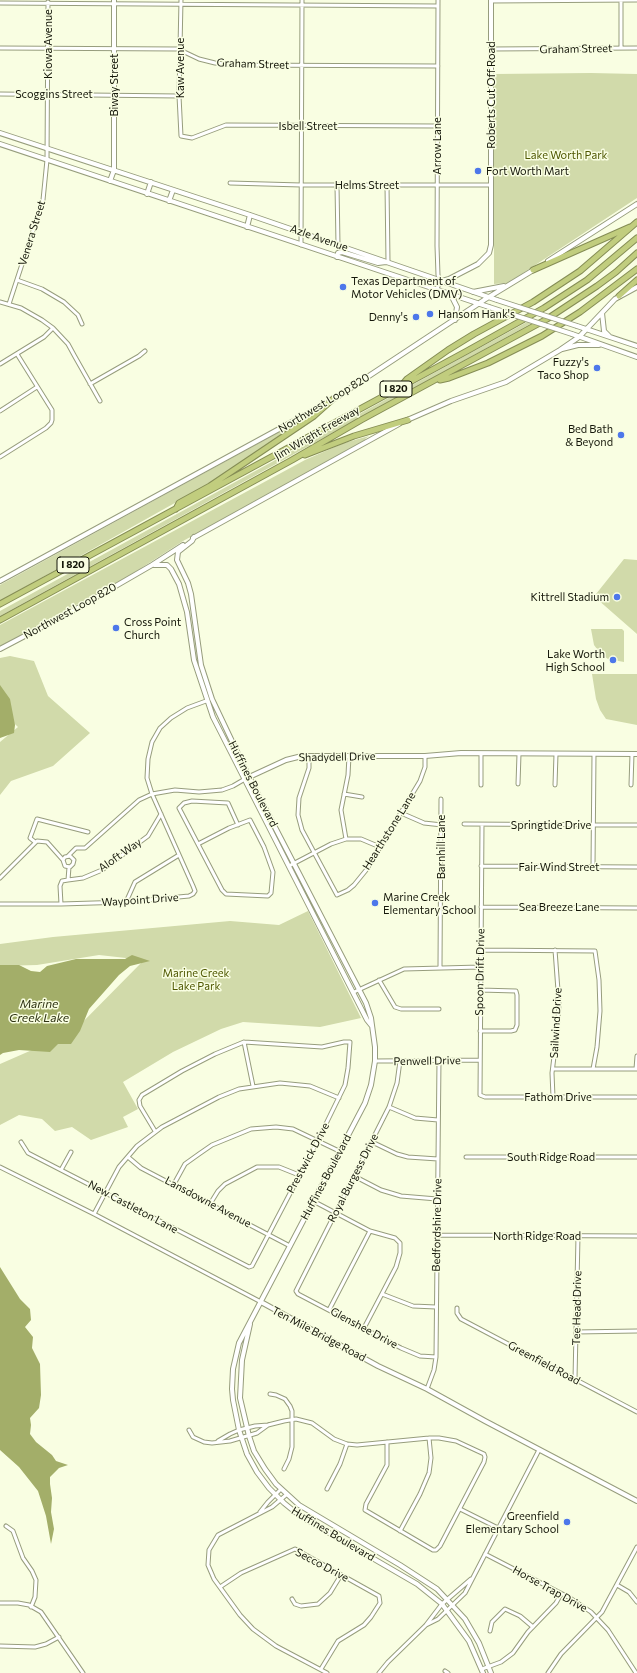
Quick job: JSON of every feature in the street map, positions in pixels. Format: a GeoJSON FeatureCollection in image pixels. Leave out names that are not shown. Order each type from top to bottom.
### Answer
{"type":"FeatureCollection","features":[{"type":"Feature","properties":{"kind":"highway"},"geometry":{"type":"LineString","coordinates":[[533,270],[636,224]]}},
{"type":"Feature","properties":{"kind":"highway"},"geometry":{"type":"LineString","coordinates":[[401,387],[407,379],[448,350],[532,302],[580,271],[636,224]]}},
{"type":"Feature","properties":{"kind":"highway","name":"Jim Wright Freeway"},"geometry":{"type":"LineString","coordinates":[[0,604],[544,308],[587,280],[637,238]]}},
{"type":"Feature","properties":{"kind":"highway","name":"Jim Wright Freeway"},"geometry":{"type":"LineString","coordinates":[[0,620],[567,307],[616,272],[637,253]]}},
{"type":"Feature","properties":{"kind":"highway"},"geometry":{"type":"LineString","coordinates":[[434,380],[449,378],[488,363],[535,340],[580,312],[637,269]]}},
{"type":"Feature","properties":{"kind":"highway"},"geometry":{"type":"LineString","coordinates":[[619,296],[637,280]]}},
{"type":"Feature","properties":{"kind":"highway"},"geometry":{"type":"LineString","coordinates":[[176,509],[179,503],[210,486],[314,416],[333,399]]}},
{"type":"Feature","properties":{"kind":"highway"},"geometry":{"type":"LineString","coordinates":[[292,460],[354,436],[408,420]]}},
{"type":"Feature","properties":{"kind":"main road","name":"Roberts Cut Off Road"},"geometry":{"type":"LineString","coordinates":[[441,281],[449,279],[476,265],[489,253],[491,245],[491,0]]}},
{"type":"Feature","properties":{"kind":"main road","name":"Biway Street"},"geometry":{"type":"LineString","coordinates":[[110,181],[114,170],[114,1]]}},
{"type":"Feature","properties":{"kind":"main road","name":"Azle Avenue"},"geometry":{"type":"LineString","coordinates":[[0,133],[301,232],[471,292],[637,346]]}},
{"type":"Feature","properties":{"kind":"main road","name":"Azle Avenue"},"geometry":{"type":"LineString","coordinates":[[0,144],[451,295],[579,336],[637,357]]}},
{"type":"Feature","properties":{"kind":"main road"},"geometry":{"type":"LineString","coordinates":[[147,194],[151,182]]}},
{"type":"Feature","properties":{"kind":"main road"},"geometry":{"type":"LineString","coordinates":[[169,201],[173,190]]}},
{"type":"Feature","properties":{"kind":"main road","name":"Northwest Loop 820"},"geometry":{"type":"LineString","coordinates":[[0,581],[333,399],[510,284],[637,204]]}},
{"type":"Feature","properties":{"kind":"main road"},"geometry":{"type":"LineString","coordinates":[[247,227],[250,215]]}},
{"type":"Feature","properties":{"kind":"main road"},"geometry":{"type":"LineString","coordinates":[[337,257],[338,253],[342,252],[378,263],[388,262]]}},
{"type":"Feature","properties":{"kind":"main road"},"geometry":{"type":"LineString","coordinates":[[471,292],[492,289],[510,284]]}},
{"type":"Feature","properties":{"kind":"main road","name":"Northwest Loop 820"},"geometry":{"type":"LineString","coordinates":[[0,649],[76,609],[152,565],[194,537],[408,420],[451,401],[506,382],[560,350],[587,329],[619,296],[637,287]]}},
{"type":"Feature","properties":{"kind":"main road"},"geometry":{"type":"LineString","coordinates":[[451,295],[457,307],[455,320]]}},
{"type":"Feature","properties":{"kind":"main road"},"geometry":{"type":"LineString","coordinates":[[602,313],[604,331],[611,338]]}},
{"type":"Feature","properties":{"kind":"main road"},"geometry":{"type":"LineString","coordinates":[[560,350],[578,345],[604,345]]}},
{"type":"Feature","properties":{"kind":"main road","name":"Huffines Boulevard"},"geometry":{"type":"LineString","coordinates":[[194,537],[192,541],[182,548],[177,556],[178,563],[188,583],[194,610],[201,665],[212,699],[247,778],[323,933],[367,1020],[371,1025]]}},
{"type":"Feature","properties":{"kind":"main road","name":"Huffines Boulevard"},"geometry":{"type":"LineString","coordinates":[[152,565],[167,565],[171,569],[179,584],[187,612],[194,660],[206,701],[213,717],[294,863],[359,990],[371,1018],[375,1047],[375,1061],[371,1085],[365,1102],[261,1302],[243,1332],[239,1343],[233,1369],[233,1400],[241,1438],[247,1454],[257,1472],[280,1500],[300,1516],[417,1584],[442,1604],[470,1641],[482,1671]]}},
{"type":"Feature","properties":{"kind":"main road"},"geometry":{"type":"LineString","coordinates":[[187,612],[194,610]]}},
{"type":"Feature","properties":{"kind":"main road"},"geometry":{"type":"LineString","coordinates":[[206,701],[212,699]]}},
{"type":"Feature","properties":{"kind":"main road","name":"Shadydell Drive"},"geometry":{"type":"LineString","coordinates":[[247,778],[286,760],[309,756],[637,754]]}},
{"type":"Feature","properties":{"kind":"main road","name":"Ten Mile Bridge Road"},"geometry":{"type":"LineString","coordinates":[[261,1302],[382,1368],[427,1389],[637,1502]]}},
{"type":"Feature","properties":{"kind":"main road","name":"Huffines Boulevard"},"geometry":{"type":"LineString","coordinates":[[250,1322],[242,1360],[240,1388],[246,1428],[254,1451],[260,1462],[281,1489],[308,1512],[423,1578],[447,1599],[465,1619],[474,1634],[491,1673]]}},
{"type":"Feature","properties":{"kind":"street","name":"Kaw Avenue"},"geometry":{"type":"LineString","coordinates":[[181,0],[179,96],[181,136]]}},
{"type":"Feature","properties":{"kind":"street"},"geometry":{"type":"LineString","coordinates":[[301,245],[302,0]]}},
{"type":"Feature","properties":{"kind":"street","name":"Arrow Lane"},"geometry":{"type":"LineString","coordinates":[[438,0],[437,246],[438,275],[441,281]]}},
{"type":"Feature","properties":{"kind":"street"},"geometry":{"type":"LineString","coordinates":[[491,0],[637,0]]}},
{"type":"Feature","properties":{"kind":"street"},"geometry":{"type":"LineString","coordinates":[[621,0],[621,48]]}},
{"type":"Feature","properties":{"kind":"street","name":"Kiowa Avenue"},"geometry":{"type":"LineString","coordinates":[[47,160],[48,1]]}},
{"type":"Feature","properties":{"kind":"street"},"geometry":{"type":"LineString","coordinates":[[0,3],[114,1],[180,4],[302,6],[438,6]]}},
{"type":"Feature","properties":{"kind":"street","name":"Graham Street"},"geometry":{"type":"LineString","coordinates":[[0,48],[180,49],[199,59],[215,63],[235,65],[438,66]]}},
{"type":"Feature","properties":{"kind":"street","name":"Graham Street"},"geometry":{"type":"LineString","coordinates":[[491,50],[637,48]]}},
{"type":"Feature","properties":{"kind":"street","name":"Scoggins Street"},"geometry":{"type":"LineString","coordinates":[[0,94],[114,94],[179,96]]}},
{"type":"Feature","properties":{"kind":"street","name":"Isbell Street"},"geometry":{"type":"LineString","coordinates":[[181,136],[192,138],[226,125],[437,126]]}},
{"type":"Feature","properties":{"kind":"street","name":"Venera Street"},"geometry":{"type":"LineString","coordinates":[[9,304],[42,206],[47,160]]}},
{"type":"Feature","properties":{"kind":"street","name":"Helms Street"},"geometry":{"type":"LineString","coordinates":[[230,183],[301,185],[490,185]]}},
{"type":"Feature","properties":{"kind":"street"},"geometry":{"type":"LineString","coordinates":[[337,185],[338,245]]}},
{"type":"Feature","properties":{"kind":"street"},"geometry":{"type":"LineString","coordinates":[[387,185],[388,262]]}},
{"type":"Feature","properties":{"kind":"street"},"geometry":{"type":"LineString","coordinates":[[17,280],[42,289],[64,302],[78,315],[82,324]]}},
{"type":"Feature","properties":{"kind":"street"},"geometry":{"type":"LineString","coordinates":[[436,290],[441,281]]}},
{"type":"Feature","properties":{"kind":"street"},"geometry":{"type":"LineString","coordinates":[[0,302],[32,313],[53,328],[68,344],[100,401]]}},
{"type":"Feature","properties":{"kind":"street"},"geometry":{"type":"LineString","coordinates":[[0,364],[44,337],[53,328]]}},
{"type":"Feature","properties":{"kind":"street"},"geometry":{"type":"LineString","coordinates":[[90,384],[139,356],[145,351]]}},
{"type":"Feature","properties":{"kind":"street"},"geometry":{"type":"LineString","coordinates":[[0,458],[51,423],[53,417],[52,410],[17,354]]}},
{"type":"Feature","properties":{"kind":"street"},"geometry":{"type":"LineString","coordinates":[[0,411],[37,387]]}},
{"type":"Feature","properties":{"kind":"street","name":"Waypoint Drive"},"geometry":{"type":"LineString","coordinates":[[0,904],[126,902],[189,896],[193,894],[195,891],[193,886],[152,794],[147,778],[148,759],[152,742],[160,728],[171,718],[187,708],[206,701]]}},
{"type":"Feature","properties":{"kind":"street"},"geometry":{"type":"LineString","coordinates":[[481,754],[481,785]]}},
{"type":"Feature","properties":{"kind":"street"},"geometry":{"type":"LineString","coordinates":[[518,754],[518,784]]}},
{"type":"Feature","properties":{"kind":"street"},"geometry":{"type":"LineString","coordinates":[[555,785],[556,754]]}},
{"type":"Feature","properties":{"kind":"street"},"geometry":{"type":"LineString","coordinates":[[593,867],[594,754]]}},
{"type":"Feature","properties":{"kind":"street"},"geometry":{"type":"LineString","coordinates":[[631,785],[632,754]]}},
{"type":"Feature","properties":{"kind":"street"},"geometry":{"type":"LineString","coordinates":[[309,756],[309,768],[299,798],[298,815],[302,830],[314,853]]}},
{"type":"Feature","properties":{"kind":"street"},"geometry":{"type":"LineString","coordinates":[[346,839],[341,810],[348,775],[349,756]]}},
{"type":"Feature","properties":{"kind":"street","name":"Hearthstone Lane"},"geometry":{"type":"LineString","coordinates":[[314,853],[337,895],[348,890],[360,879],[424,774],[425,756]]}},
{"type":"Feature","properties":{"kind":"street","name":"Shadydell Drive"},"geometry":{"type":"LineString","coordinates":[[68,856],[76,848],[85,848],[139,800],[152,794],[175,790],[209,792],[222,790],[247,778]]}},
{"type":"Feature","properties":{"kind":"street"},"geometry":{"type":"LineString","coordinates":[[344,794],[362,797]]}},
{"type":"Feature","properties":{"kind":"street","name":"Barnhill Lane"},"geometry":{"type":"LineString","coordinates":[[440,967],[441,799]]}},
{"type":"Feature","properties":{"kind":"street"},"geometry":{"type":"LineString","coordinates":[[192,801],[228,803],[238,825],[198,844],[179,808],[184,803],[192,801]]}},
{"type":"Feature","properties":{"kind":"street"},"geometry":{"type":"LineString","coordinates":[[401,813],[424,823],[442,825]]}},
{"type":"Feature","properties":{"kind":"street","name":"Aloft Way"},"geometry":{"type":"LineString","coordinates":[[68,880],[83,878],[102,870],[148,836],[161,814]]}},
{"type":"Feature","properties":{"kind":"street"},"geometry":{"type":"LineString","coordinates":[[35,842],[30,838],[38,819],[88,832]]}},
{"type":"Feature","properties":{"kind":"street","name":"Huffines Boulevard"},"geometry":{"type":"LineString","coordinates":[[198,844],[222,890],[226,894],[268,896],[271,893],[273,872],[264,847],[250,820],[238,825]]}},
{"type":"Feature","properties":{"kind":"street","name":"Springtide Drive"},"geometry":{"type":"LineString","coordinates":[[464,824],[637,825]]}},
{"type":"Feature","properties":{"kind":"street","name":"Spoon Drift Drive"},"geometry":{"type":"LineString","coordinates":[[480,1095],[482,825]]}},
{"type":"Feature","properties":{"kind":"street"},"geometry":{"type":"LineString","coordinates":[[290,866],[331,844],[346,839],[361,839],[380,846]]}},
{"type":"Feature","properties":{"kind":"street"},"geometry":{"type":"LineString","coordinates":[[0,878],[35,842],[42,840],[47,842],[63,860],[64,865],[69,867]]}},
{"type":"Feature","properties":{"kind":"street"},"geometry":{"type":"LineString","coordinates":[[126,902],[135,882],[179,855]]}},
{"type":"Feature","properties":{"kind":"street"},"geometry":{"type":"LineString","coordinates":[[61,904],[60,886],[62,881],[68,880],[69,867],[72,866],[74,862],[73,859],[68,856],[63,860]]}},
{"type":"Feature","properties":{"kind":"street","name":"Fair Wind Street"},"geometry":{"type":"LineString","coordinates":[[481,866],[637,867]]}},
{"type":"Feature","properties":{"kind":"street","name":"Sea Breeze Lane"},"geometry":{"type":"LineString","coordinates":[[481,907],[637,908]]}},
{"type":"Feature","properties":{"kind":"street"},"geometry":{"type":"LineString","coordinates":[[323,933],[329,931]]}},
{"type":"Feature","properties":{"kind":"street"},"geometry":{"type":"LineString","coordinates":[[480,950],[595,951],[599,980],[600,1010],[597,1047],[593,1069]]}},
{"type":"Feature","properties":{"kind":"street","name":"Sailwind Drive"},"geometry":{"type":"LineString","coordinates":[[553,1097],[553,1069],[558,1032],[559,1004],[555,950]]}},
{"type":"Feature","properties":{"kind":"street"},"geometry":{"type":"LineString","coordinates":[[354,992],[404,969],[480,966]]}},
{"type":"Feature","properties":{"kind":"street"},"geometry":{"type":"LineString","coordinates":[[379,980],[395,1007],[401,1009],[439,1009]]}},
{"type":"Feature","properties":{"kind":"street"},"geometry":{"type":"LineString","coordinates":[[480,990],[514,991],[517,995],[516,1030],[480,1031]]}},
{"type":"Feature","properties":{"kind":"street"},"geometry":{"type":"LineString","coordinates":[[155,1131],[140,1106],[142,1095],[182,1071],[215,1054],[244,1042],[253,1086]]}},
{"type":"Feature","properties":{"kind":"street","name":"Prestwick Drive"},"geometry":{"type":"LineString","coordinates":[[244,1042],[322,1047],[350,1042],[347,1079],[339,1098],[252,1266],[249,1267]]}},
{"type":"Feature","properties":{"kind":"street"},"geometry":{"type":"LineString","coordinates":[[553,1069],[636,1069],[637,1056]]}},
{"type":"Feature","properties":{"kind":"street","name":"Bedfordshire Drive"},"geometry":{"type":"LineString","coordinates":[[427,1389],[434,1370],[436,1357],[439,1060]]}},
{"type":"Feature","properties":{"kind":"street","name":"Penwell Drive"},"geometry":{"type":"LineString","coordinates":[[375,1061],[480,1060]]}},
{"type":"Feature","properties":{"kind":"street","name":"Royal Burgess Drive"},"geometry":{"type":"LineString","coordinates":[[296,1291],[390,1107],[397,1083],[400,1061]]}},
{"type":"Feature","properties":{"kind":"street"},"geometry":{"type":"LineString","coordinates":[[94,1214],[104,1193],[119,1168],[137,1146],[155,1131],[224,1094],[253,1086],[290,1083],[310,1086],[339,1098]]}},
{"type":"Feature","properties":{"kind":"street","name":"Fathom Drive"},"geometry":{"type":"LineString","coordinates":[[480,1095],[486,1097],[636,1097]]}},
{"type":"Feature","properties":{"kind":"street"},"geometry":{"type":"LineString","coordinates":[[390,1107],[415,1118],[438,1120]]}},
{"type":"Feature","properties":{"kind":"street"},"geometry":{"type":"LineString","coordinates":[[174,1184],[185,1164],[199,1154],[212,1145],[251,1129],[276,1127],[293,1130],[318,1140],[339,1151]]}},
{"type":"Feature","properties":{"kind":"street","name":"New Castleton Lane"},"geometry":{"type":"LineString","coordinates":[[22,1142],[28,1153],[249,1267]]}},
{"type":"Feature","properties":{"kind":"street"},"geometry":{"type":"LineString","coordinates":[[372,1142],[397,1154],[408,1157],[438,1159]]}},
{"type":"Feature","properties":{"kind":"street"},"geometry":{"type":"LineString","coordinates":[[61,1170],[71,1152]]}},
{"type":"Feature","properties":{"kind":"street","name":"Lansdowne Avenue"},"geometry":{"type":"LineString","coordinates":[[128,1157],[141,1168],[290,1246]]}},
{"type":"Feature","properties":{"kind":"street","name":"South Ridge Road"},"geometry":{"type":"LineString","coordinates":[[466,1157],[637,1157]]}},
{"type":"Feature","properties":{"kind":"street","name":"Ten Mile Bridge Road"},"geometry":{"type":"LineString","coordinates":[[0,1167],[94,1214],[261,1302]]}},
{"type":"Feature","properties":{"kind":"street"},"geometry":{"type":"LineString","coordinates":[[210,1204],[218,1191],[225,1184],[257,1167],[279,1167],[300,1175]]}},
{"type":"Feature","properties":{"kind":"street"},"geometry":{"type":"LineString","coordinates":[[354,1176],[381,1190],[401,1196],[437,1199]]}},
{"type":"Feature","properties":{"kind":"street"},"geometry":{"type":"LineString","coordinates":[[313,1201],[370,1231],[395,1238],[400,1243],[400,1253],[396,1267],[364,1328]]}},
{"type":"Feature","properties":{"kind":"street"},"geometry":{"type":"LineString","coordinates":[[329,1310],[370,1231]]}},
{"type":"Feature","properties":{"kind":"street","name":"North Ridge Road"},"geometry":{"type":"LineString","coordinates":[[437,1235],[637,1236]]}},
{"type":"Feature","properties":{"kind":"street","name":"Tee Head Drive"},"geometry":{"type":"LineString","coordinates":[[575,1379],[578,1236]]}},
{"type":"Feature","properties":{"kind":"street","name":"Glenshee Drive"},"geometry":{"type":"LineString","coordinates":[[296,1291],[298,1294],[412,1353],[420,1356],[436,1357]]}},
{"type":"Feature","properties":{"kind":"street"},"geometry":{"type":"LineString","coordinates":[[382,1294],[412,1306],[436,1307]]}},
{"type":"Feature","properties":{"kind":"street","name":"Greenfield Road"},"geometry":{"type":"LineString","coordinates":[[457,1308],[457,1313],[461,1319],[637,1412]]}},
{"type":"Feature","properties":{"kind":"street"},"geometry":{"type":"LineString","coordinates":[[576,1332],[637,1331]]}},
{"type":"Feature","properties":{"kind":"street"},"geometry":{"type":"LineString","coordinates":[[270,1394],[280,1396],[288,1402],[292,1411],[292,1446],[289,1459],[284,1469]]}},
{"type":"Feature","properties":{"kind":"street"},"geometry":{"type":"LineString","coordinates":[[218,1441],[230,1441],[249,1436],[268,1426],[292,1419],[312,1423],[334,1439],[346,1444],[357,1445],[387,1442],[429,1438],[447,1439],[456,1441],[484,1454],[485,1457],[460,1509],[440,1546],[436,1550],[433,1550],[367,1512],[365,1509],[387,1465],[387,1442]]}},
{"type":"Feature","properties":{"kind":"street"},"geometry":{"type":"LineString","coordinates":[[189,1430],[193,1437],[204,1442],[212,1443],[239,1430],[262,1425],[268,1426]]}},
{"type":"Feature","properties":{"kind":"street"},"geometry":{"type":"LineString","coordinates":[[400,1531],[420,1494],[429,1473],[431,1458],[429,1438]]}},
{"type":"Feature","properties":{"kind":"street"},"geometry":{"type":"LineString","coordinates":[[327,1489],[343,1457],[346,1444]]}},
{"type":"Feature","properties":{"kind":"street"},"geometry":{"type":"LineString","coordinates":[[426,1625],[438,1619],[464,1593],[539,1450]]}},
{"type":"Feature","properties":{"kind":"street"},"geometry":{"type":"LineString","coordinates":[[259,1513],[281,1489]]}},
{"type":"Feature","properties":{"kind":"street"},"geometry":{"type":"LineString","coordinates":[[286,1494],[272,1507],[221,1533],[212,1544],[208,1554],[208,1565],[211,1575],[247,1623],[260,1636],[326,1673]]}},
{"type":"Feature","properties":{"kind":"street"},"geometry":{"type":"LineString","coordinates":[[460,1509],[498,1528]]}},
{"type":"Feature","properties":{"kind":"street"},"geometry":{"type":"LineString","coordinates":[[6,1526],[13,1531],[23,1558],[36,1580],[35,1597],[31,1607]]}},
{"type":"Feature","properties":{"kind":"street","name":"Secco Drive"},"geometry":{"type":"LineString","coordinates":[[220,1587],[241,1573],[293,1549],[297,1549],[379,1596],[379,1605],[367,1622],[333,1646],[320,1669]]}},
{"type":"Feature","properties":{"kind":"street"},"geometry":{"type":"LineString","coordinates":[[548,1673],[561,1654],[597,1618],[606,1606],[636,1549]]}},
{"type":"Feature","properties":{"kind":"street","name":"Horse Trap Drive"},"geometry":{"type":"LineString","coordinates":[[485,1554],[577,1602],[597,1618],[613,1636],[636,1673]]}},
{"type":"Feature","properties":{"kind":"street"},"geometry":{"type":"LineString","coordinates":[[292,1600],[295,1604],[301,1606],[318,1604],[330,1593],[341,1575]]}},
{"type":"Feature","properties":{"kind":"street"},"geometry":{"type":"LineString","coordinates":[[379,1673],[388,1662],[426,1625],[442,1604],[471,1579]]}},
{"type":"Feature","properties":{"kind":"street"},"geometry":{"type":"LineString","coordinates":[[617,1585],[628,1592],[637,1602]]}},
{"type":"Feature","properties":{"kind":"street"},"geometry":{"type":"LineString","coordinates":[[482,1671],[507,1658],[513,1653],[533,1627],[556,1603],[561,1594]]}},
{"type":"Feature","properties":{"kind":"street"},"geometry":{"type":"LineString","coordinates":[[0,1603],[18,1603],[41,1612],[82,1673]]}},
{"type":"Feature","properties":{"kind":"street"},"geometry":{"type":"LineString","coordinates":[[490,1631],[492,1622],[505,1609],[520,1616],[533,1627]]}},
{"type":"Feature","properties":{"kind":"street"},"geometry":{"type":"LineString","coordinates":[[0,1646],[35,1647],[46,1644],[58,1637]]}},
{"type":"Feature","properties":{"kind":"green space","name":"Lake Worth Park"},"geometry":{"type":"Polygon","coordinates":[[[494,74],[637,74],[637,198],[508,283],[494,284],[494,74]]]}},
{"type":"Feature","properties":{"kind":"green space"},"geometry":{"type":"Polygon","coordinates":[[[527,322],[532,323],[0,616],[0,611],[527,322]]]}},
{"type":"Feature","properties":{"kind":"green space"},"geometry":{"type":"Polygon","coordinates":[[[301,420],[302,421],[214,481],[0,601],[0,585],[301,420]]]}},
{"type":"Feature","properties":{"kind":"green space"},"geometry":{"type":"Polygon","coordinates":[[[369,436],[365,439],[366,441],[183,541],[132,574],[0,647],[0,625],[305,460],[344,443],[369,436]]]}},
{"type":"Feature","properties":{"kind":"green space","name":"Kittrell Stadium"},"geometry":{"type":"Polygon","coordinates":[[[624,559],[637,560],[637,634],[597,599],[596,594],[624,559]]]}},
{"type":"Feature","properties":{"kind":"green space"},"geometry":{"type":"Polygon","coordinates":[[[591,629],[622,629],[624,631],[624,662],[608,659],[600,653],[594,645],[591,629]]]}},
{"type":"Feature","properties":{"kind":"green space"},"geometry":{"type":"Polygon","coordinates":[[[10,656],[34,661],[48,696],[90,733],[53,766],[11,781],[0,795],[0,742],[18,727],[0,710],[0,658],[10,656]]]}},
{"type":"Feature","properties":{"kind":"green space"},"geometry":{"type":"Polygon","coordinates":[[[592,674],[637,674],[637,725],[606,719],[600,710],[596,699],[592,674]]]}},
{"type":"Feature","properties":{"kind":"green space","name":"Marine Creek Lake Park"},"geometry":{"type":"Polygon","coordinates":[[[308,911],[361,1018],[320,1027],[243,1022],[221,1029],[173,1052],[123,1082],[138,1109],[123,1117],[128,1127],[91,1140],[72,1127],[55,1131],[42,1119],[19,1115],[0,1125],[0,1064],[32,1050],[64,1041],[144,960],[99,955],[37,965],[0,966],[0,944],[53,937],[230,921],[279,925],[308,911]]]}},
{"type":"Feature","properties":{"kind":"water"},"geometry":{"type":"Polygon","coordinates":[[[0,685],[10,699],[15,725],[14,733],[0,738],[0,685]]]}},
{"type":"Feature","properties":{"kind":"water","name":"Marine Creek Lake"},"geometry":{"type":"Polygon","coordinates":[[[132,955],[150,961],[130,966],[119,975],[89,1009],[80,1031],[71,1044],[58,1044],[50,1052],[19,1050],[0,1055],[0,965],[19,965],[31,971],[40,972],[47,966],[76,959],[125,959],[132,955]]]}},
{"type":"Feature","properties":{"kind":"water"},"geometry":{"type":"Polygon","coordinates":[[[0,1267],[20,1299],[30,1309],[31,1320],[25,1327],[33,1337],[32,1348],[40,1364],[41,1395],[39,1408],[30,1418],[30,1434],[36,1442],[52,1455],[56,1461],[68,1465],[59,1468],[50,1477],[52,1498],[51,1512],[54,1529],[51,1544],[46,1516],[38,1491],[19,1467],[0,1450],[0,1267]]]}},
{"type":"Feature","properties":{"kind":"place","name":"Fort Worth Mart"},"geometry":{"type":"Point","coordinates":[478,171]}},
{"type":"Feature","properties":{"kind":"place","name":"Texas Department of Motor Vehicles (DMV)"},"geometry":{"type":"Point","coordinates":[343,287]}},
{"type":"Feature","properties":{"kind":"place","name":"Hansom Hank's"},"geometry":{"type":"Point","coordinates":[430,314]}},
{"type":"Feature","properties":{"kind":"place","name":"Denny's"},"geometry":{"type":"Point","coordinates":[416,317]}},
{"type":"Feature","properties":{"kind":"place","name":"Fuzzy's Taco Shop"},"geometry":{"type":"Point","coordinates":[597,368]}},
{"type":"Feature","properties":{"kind":"place","name":"Bed Bath & Beyond"},"geometry":{"type":"Point","coordinates":[621,435]}},
{"type":"Feature","properties":{"kind":"place","name":"Kittrell Stadium"},"geometry":{"type":"Point","coordinates":[617,597]}},
{"type":"Feature","properties":{"kind":"place","name":"Cross Point Church"},"geometry":{"type":"Point","coordinates":[116,628]}},
{"type":"Feature","properties":{"kind":"place","name":"Lake Worth High School"},"geometry":{"type":"Point","coordinates":[613,660]}},
{"type":"Feature","properties":{"kind":"place","name":"Marine Creek Elementary School"},"geometry":{"type":"Point","coordinates":[375,903]}},
{"type":"Feature","properties":{"kind":"place","name":"Greenfield Elementary School"},"geometry":{"type":"Point","coordinates":[567,1522]}}]}
